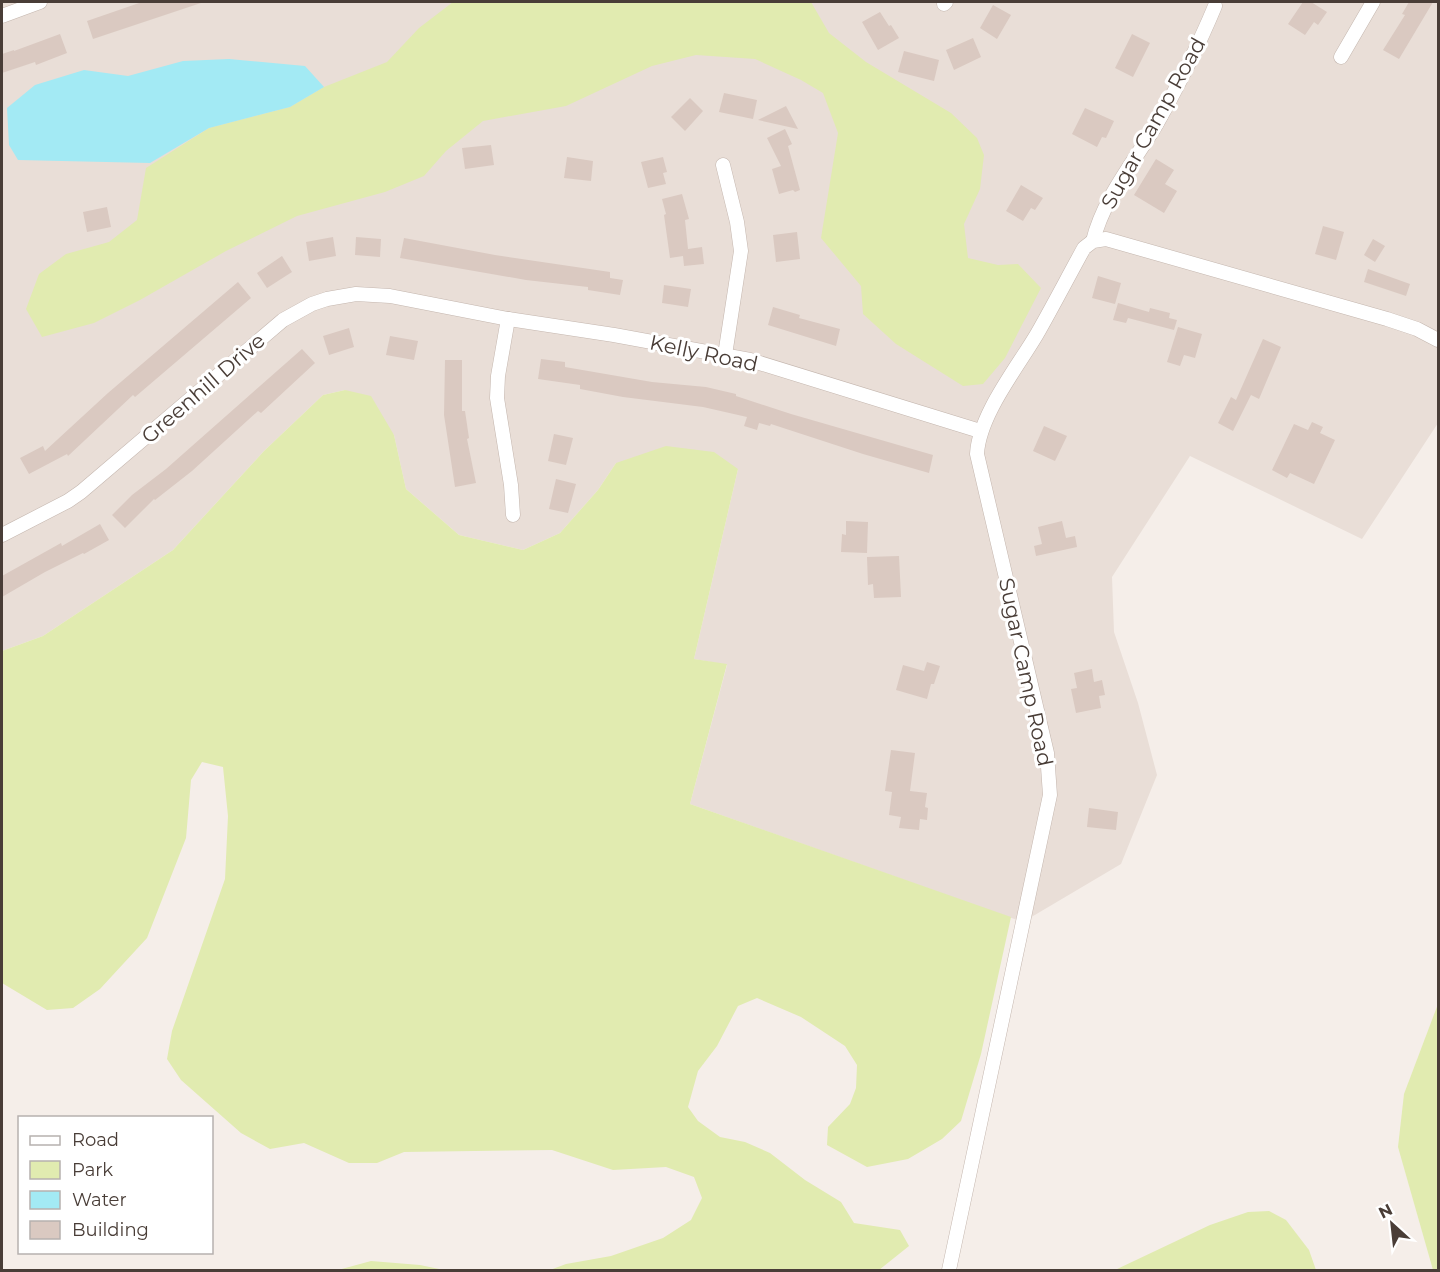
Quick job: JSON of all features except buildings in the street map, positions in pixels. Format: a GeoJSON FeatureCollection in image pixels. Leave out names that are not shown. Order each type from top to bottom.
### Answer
{"type":"FeatureCollection","features":[{"type":"Feature","properties":{"kind":"street"},"geometry":{"type":"LineString","coordinates":[[2,16],[40,2]]}},
{"type":"Feature","properties":{"kind":"street"},"geometry":{"type":"LineString","coordinates":[[1341,57],[1373,2]]}},
{"type":"Feature","properties":{"kind":"street","name":"Sugar Camp Road"},"geometry":{"type":"LineString","coordinates":[[1093,241],[1098,220],[1156,124],[1198,48],[1215,6]]}},
{"type":"Feature","properties":{"kind":"street"},"geometry":{"type":"LineString","coordinates":[[723,165],[737,222],[741,251],[725,355]]}},
{"type":"Feature","properties":{"kind":"street","name":"Sugar Camp Road"},"geometry":{"type":"LineString","coordinates":[[949,1270],[1050,795],[1047,753],[977,454],[980,431],[1084,248],[1093,241],[1106,239],[1387,319],[1438,340]]}},
{"type":"Feature","properties":{"kind":"street","name":"Greenhill Drive"},"geometry":{"type":"LineString","coordinates":[[2,536],[81,492],[283,320],[312,304],[356,294],[390,296],[422,303]]}},
{"type":"Feature","properties":{"kind":"street","name":"Kelly Road"},"geometry":{"type":"LineString","coordinates":[[422,303],[750,360],[980,431]]}},
{"type":"Feature","properties":{"kind":"street"},"geometry":{"type":"LineString","coordinates":[[508,319],[498,376],[498,398],[511,485],[513,515]]}},
{"type":"Feature","properties":{"kind":"shaded area"},"geometry":{"type":"Polygon","coordinates":[[[2,2],[1438,2],[1438,423],[1362,539],[1190,456],[1112,577],[1114,632],[1138,703],[1157,775],[1121,864],[1023,922],[690,804],[727,665],[694,659],[738,469],[616,463],[598,490],[560,533],[523,550],[459,535],[406,489],[394,435],[345,390],[323,395],[264,451],[173,550],[43,636],[2,651],[2,2]]]}},
{"type":"Feature","properties":{"kind":"green space"},"geometry":{"type":"Polygon","coordinates":[[[453,2],[811,2],[829,33],[866,62],[951,113],[977,138],[984,155],[980,189],[964,224],[968,258],[998,265],[1018,264],[1041,288],[1005,358],[983,384],[963,386],[896,344],[863,314],[861,286],[821,238],[838,133],[823,93],[755,59],[696,55],[652,66],[566,106],[483,121],[446,151],[424,176],[385,192],[297,216],[226,251],[140,300],[94,323],[42,337],[26,309],[39,274],[66,254],[109,242],[137,220],[146,168],[209,128],[290,107],[324,87],[387,62],[419,28],[453,2]]]}},
{"type":"Feature","properties":{"kind":"green space"},"geometry":{"type":"Polygon","coordinates":[[[345,390],[371,396],[394,435],[406,489],[459,535],[523,550],[560,533],[598,490],[616,463],[666,446],[714,452],[738,469],[694,659],[727,664],[690,804],[1011,917],[981,1054],[961,1121],[942,1139],[908,1159],[867,1167],[827,1145],[828,1127],[850,1104],[856,1088],[857,1065],[845,1046],[801,1017],[757,998],[738,1006],[717,1046],[698,1071],[688,1107],[698,1121],[720,1137],[745,1142],[770,1153],[805,1180],[841,1202],[854,1223],[900,1230],[909,1246],[879,1270],[550,1270],[566,1264],[611,1256],[663,1238],[691,1220],[702,1198],[694,1177],[666,1167],[613,1170],[552,1150],[404,1152],[377,1163],[349,1163],[304,1143],[270,1149],[241,1133],[181,1080],[167,1059],[172,1031],[225,879],[228,816],[223,767],[202,762],[191,780],[186,838],[147,938],[100,989],[73,1008],[47,1010],[2,983],[2,651],[43,636],[173,550],[264,451],[323,395],[345,390]]]}},
{"type":"Feature","properties":{"kind":"green space"},"geometry":{"type":"Polygon","coordinates":[[[1438,1004],[1438,1270],[1433,1270],[1398,1147],[1404,1094],[1438,1004]]]}},
{"type":"Feature","properties":{"kind":"green space"},"geometry":{"type":"Polygon","coordinates":[[[1269,1211],[1286,1220],[1309,1250],[1316,1270],[1115,1270],[1210,1225],[1248,1212],[1269,1211]]]}},
{"type":"Feature","properties":{"kind":"green space"},"geometry":{"type":"Polygon","coordinates":[[[371,1261],[420,1265],[444,1270],[338,1270],[371,1261]]]}},
{"type":"Feature","properties":{"kind":"water"},"geometry":{"type":"Polygon","coordinates":[[[229,59],[305,66],[324,87],[290,107],[209,128],[150,163],[18,160],[9,145],[7,108],[35,85],[84,70],[128,76],[183,61],[229,59]]]}}]}
